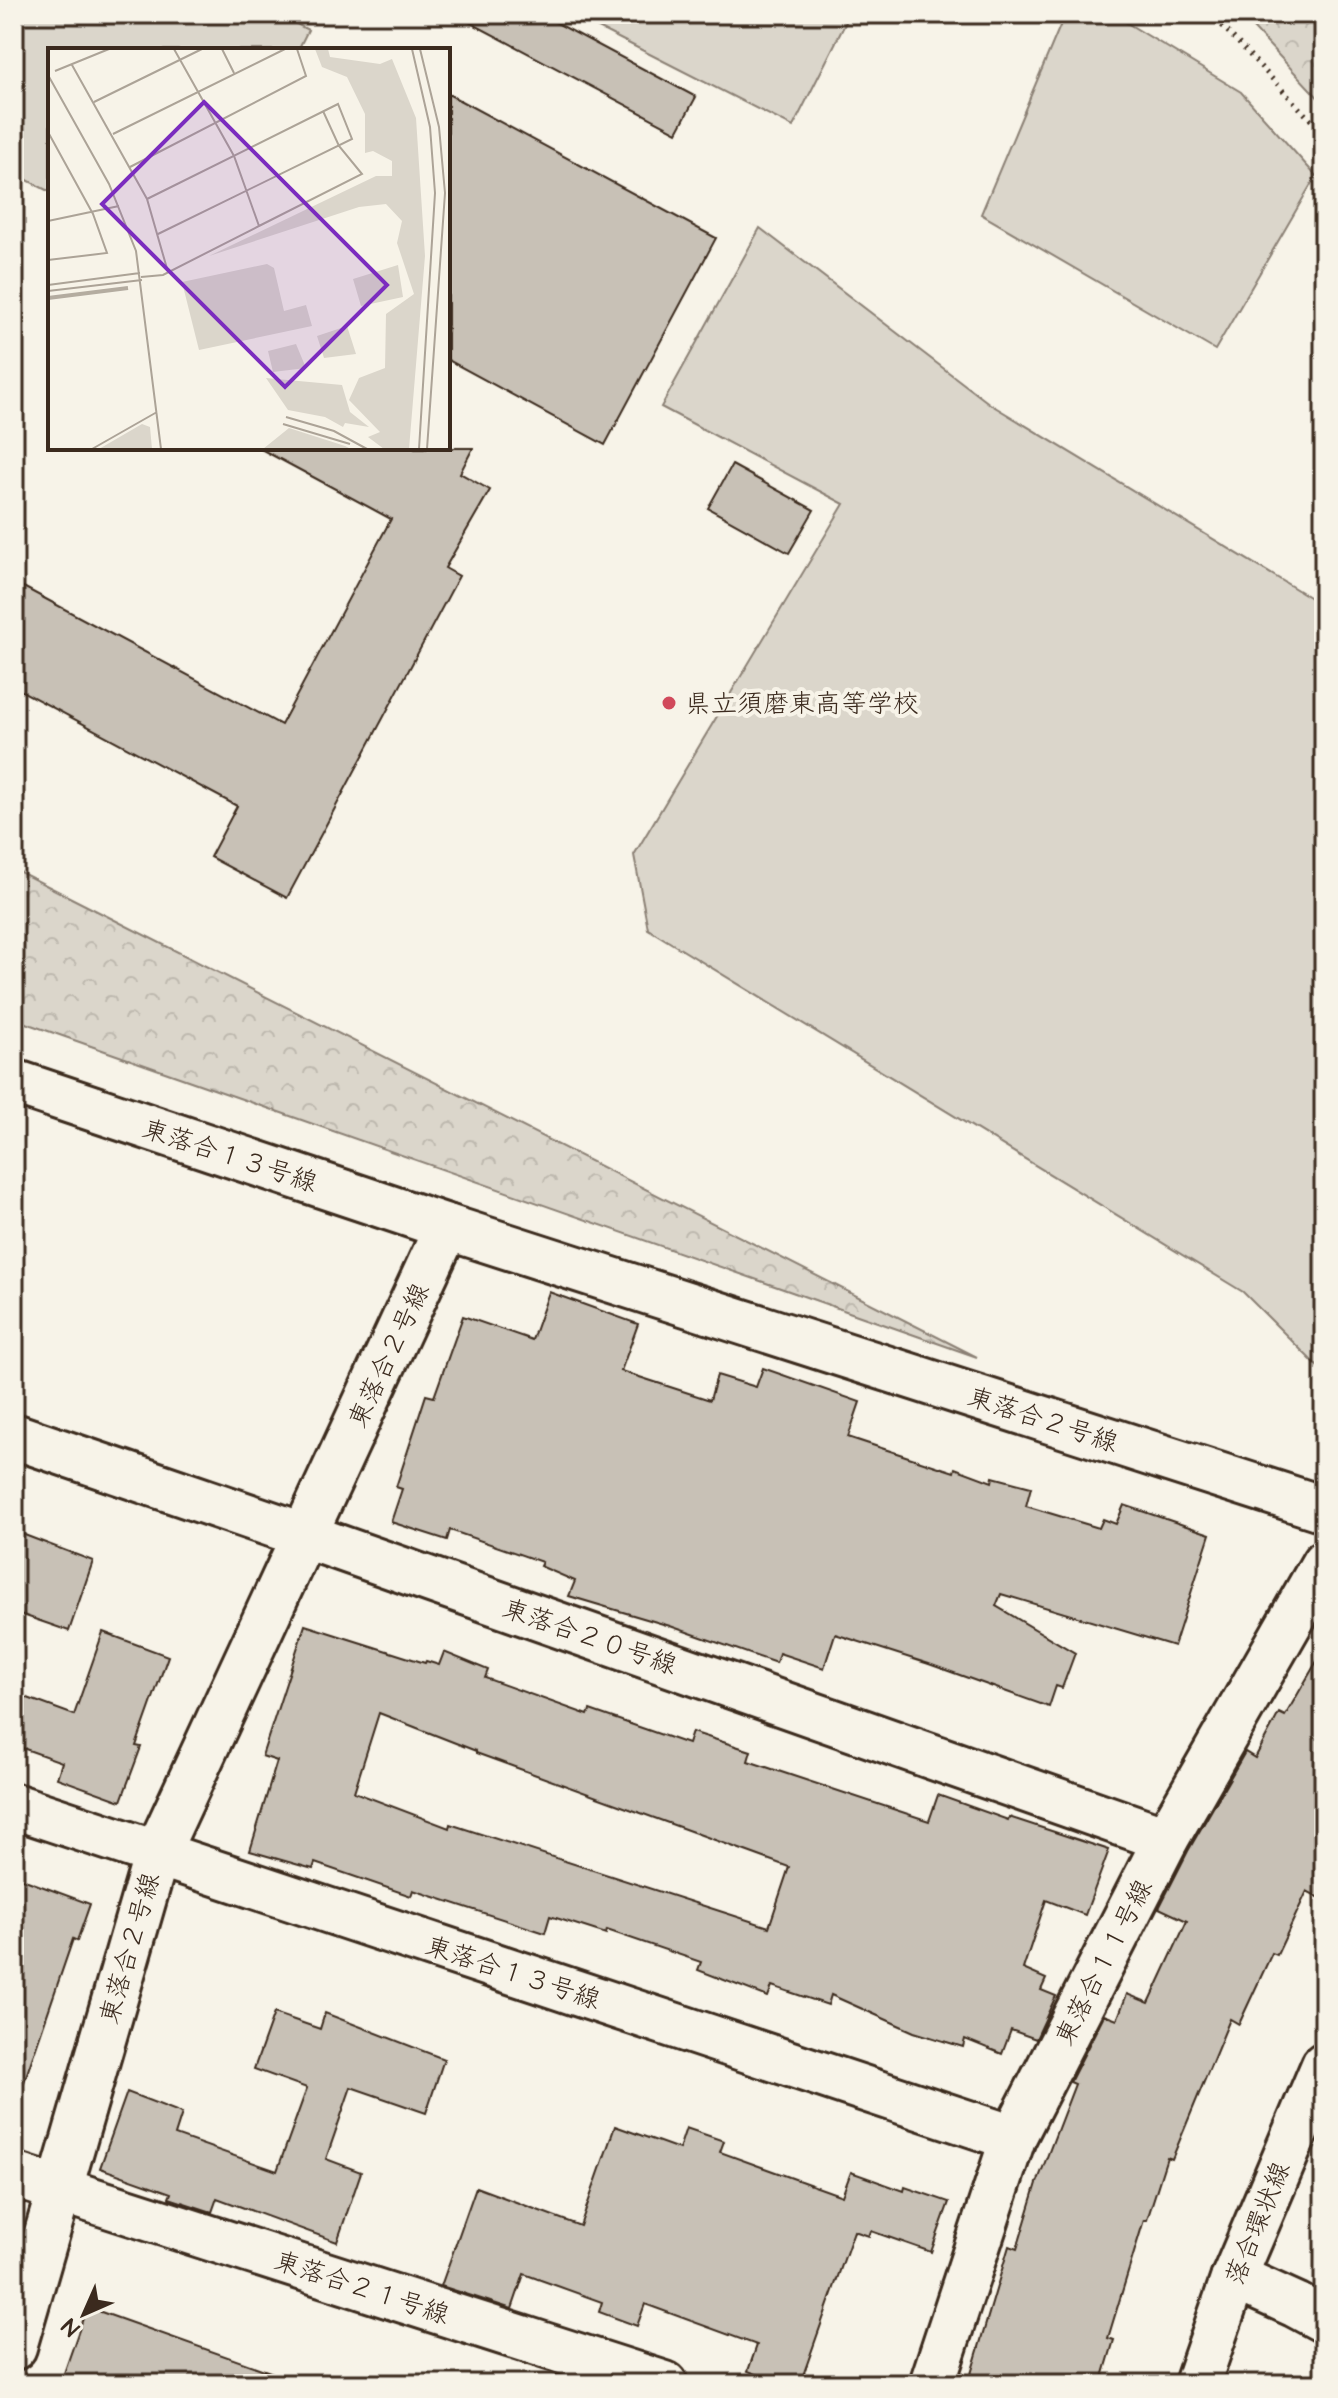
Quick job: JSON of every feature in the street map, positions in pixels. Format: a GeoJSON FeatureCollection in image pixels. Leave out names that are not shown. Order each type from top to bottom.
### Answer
{"type":"FeatureCollection","features":[{"type":"Feature","properties":{"kind":"street","name":"東落合１３号線"},"geometry":{"type":"LineString","coordinates":[[14,1082],[447,1227]]}},
{"type":"Feature","properties":{"kind":"street","name":"東落合２号線"},"geometry":{"type":"LineString","coordinates":[[14,2347],[157,1853],[447,1227],[1324,1509]]}},
{"type":"Feature","properties":{"kind":"street","name":"東落合２０号線"},"geometry":{"type":"LineString","coordinates":[[14,1436],[1166,1839]]}},
{"type":"Feature","properties":{"kind":"street","name":"東落合１１号線"},"geometry":{"type":"LineString","coordinates":[[932,2384],[1013,2138],[1166,1839],[1324,1563]]}},
{"type":"Feature","properties":{"kind":"street","name":"東落合１３号線"},"geometry":{"type":"LineString","coordinates":[[14,1806],[1013,2138]]}},
{"type":"Feature","properties":{"kind":"street","name":"落合環状線"},"geometry":{"type":"LineString","coordinates":[[1197,2384],[1234,2277],[1324,2065]]}},
{"type":"Feature","properties":{"kind":"street","name":"東落合２１号線"},"geometry":{"type":"LineString","coordinates":[[14,2175],[665,2384]]}},
{"type":"Feature","properties":{"kind":"street"},"geometry":{"type":"LineString","coordinates":[[1234,2277],[1324,2320]]}},
{"type":"Feature","properties":{"kind":"path"},"geometry":{"type":"LineString","coordinates":[[1211,14],[1324,134]]}},
{"type":"Feature","properties":{"kind":"green space"},"geometry":{"type":"Polygon","coordinates":[[[14,14],[278,14],[308,30],[299,48],[48,48],[48,191],[14,173],[14,14]]]}},
{"type":"Feature","properties":{"kind":"green space"},"geometry":{"type":"Polygon","coordinates":[[[571,14],[850,14],[793,127],[571,14]]]}},
{"type":"Feature","properties":{"kind":"green space"},"geometry":{"type":"Polygon","coordinates":[[[1065,14],[1112,14],[1241,92],[1316,176],[1215,350],[981,214],[1065,14]]]}},
{"type":"Feature","properties":{"kind":"green space"},"geometry":{"type":"Polygon","coordinates":[[[1240,14],[1324,14],[1324,104],[1240,14]]]}},
{"type":"Feature","properties":{"kind":"green space"},"geometry":{"type":"Polygon","coordinates":[[[760,228],[990,404],[1324,606],[1324,1366],[1321,1370],[1243,1292],[648,929],[634,855],[844,504],[661,407],[760,228]]]}},
{"type":"Feature","properties":{"kind":"green space"},"geometry":{"type":"Polygon","coordinates":[[[14,869],[977,1357],[14,1019],[14,869]]]}},
{"type":"Feature","properties":{"kind":"building"},"geometry":{"type":"Polygon","coordinates":[[[454,14],[540,14],[696,97],[677,132],[454,14]]]}},
{"type":"Feature","properties":{"kind":"building"},"geometry":{"type":"Polygon","coordinates":[[[450,95],[716,238],[605,445],[450,361],[450,95]]]}},
{"type":"Feature","properties":{"kind":"building"},"geometry":{"type":"Polygon","coordinates":[[[473,448],[460,473],[490,490],[445,568],[459,576],[287,898],[210,857],[237,806],[14,687],[14,582],[281,725],[391,519],[263,450],[473,448]]]}},
{"type":"Feature","properties":{"kind":"building"},"geometry":{"type":"Polygon","coordinates":[[[732,465],[814,510],[789,553],[708,508],[732,465]]]}},
{"type":"Feature","properties":{"kind":"building"},"geometry":{"type":"Polygon","coordinates":[[[549,1292],[638,1324],[621,1371],[710,1400],[717,1375],[756,1387],[763,1368],[860,1402],[848,1437],[954,1472],[955,1468],[992,1482],[993,1477],[1031,1487],[1026,1506],[1099,1528],[1103,1519],[1116,1524],[1124,1505],[1210,1534],[1174,1646],[1001,1594],[996,1606],[1075,1653],[1062,1688],[1056,1686],[1049,1707],[835,1634],[824,1668],[779,1653],[776,1663],[670,1626],[569,1596],[575,1581],[540,1566],[542,1562],[450,1530],[447,1540],[391,1522],[402,1489],[396,1487],[426,1395],[434,1397],[463,1316],[532,1340],[549,1292]]]}},
{"type":"Feature","properties":{"kind":"building"},"geometry":{"type":"Polygon","coordinates":[[[14,1531],[93,1561],[69,1631],[14,1612],[14,1531]]]}},
{"type":"Feature","properties":{"kind":"building"},"geometry":{"type":"Polygon","coordinates":[[[305,1625],[425,1663],[439,1665],[444,1652],[488,1670],[485,1678],[588,1715],[590,1710],[688,1744],[692,1732],[751,1751],[748,1761],[929,1821],[938,1795],[1109,1850],[1085,1915],[1046,1900],[1023,1969],[1046,1979],[1041,1990],[1056,1996],[1036,2039],[1011,2030],[1002,2054],[965,2039],[963,2047],[914,2032],[831,1995],[828,2005],[772,1986],[768,1997],[698,1970],[701,1962],[607,1930],[606,1934],[550,1916],[545,1933],[413,1890],[411,1896],[315,1863],[313,1869],[250,1851],[277,1761],[262,1756],[305,1625]],[[379,1713],[354,1792],[449,1828],[450,1824],[769,1927],[789,1867],[379,1713]]]}},
{"type":"Feature","properties":{"kind":"building"},"geometry":{"type":"Polygon","coordinates":[[[103,1632],[168,1656],[136,1746],[141,1747],[121,1801],[57,1778],[62,1762],[14,1745],[14,1693],[74,1715],[103,1632]]]}},
{"type":"Feature","properties":{"kind":"building"},"geometry":{"type":"Polygon","coordinates":[[[1324,1649],[1324,1900],[1307,1891],[1277,1955],[1272,1953],[1239,2024],[1230,2019],[1172,2159],[1167,2157],[1147,2220],[1144,2220],[1108,2338],[1114,2340],[1101,2384],[968,2384],[1009,2246],[1017,2249],[1037,2183],[1075,2084],[1070,2082],[1104,2015],[1117,2020],[1127,1994],[1149,2003],[1187,1921],[1159,1908],[1245,1752],[1255,1758],[1279,1713],[1285,1716],[1324,1649]]]}},
{"type":"Feature","properties":{"kind":"building"},"geometry":{"type":"Polygon","coordinates":[[[14,1876],[90,1904],[77,1941],[73,1939],[21,2091],[14,2090],[14,1876]]]}},
{"type":"Feature","properties":{"kind":"building"},"geometry":{"type":"Polygon","coordinates":[[[274,2013],[320,2029],[325,2013],[444,2059],[426,2113],[351,2087],[326,2159],[361,2172],[337,2242],[217,2198],[212,2212],[169,2198],[171,2193],[100,2168],[127,2092],[182,2113],[175,2135],[277,2171],[307,2088],[254,2069],[274,2013]]]}},
{"type":"Feature","properties":{"kind":"building"},"geometry":{"type":"Polygon","coordinates":[[[615,2126],[679,2149],[686,2128],[724,2141],[720,2152],[842,2196],[851,2172],[904,2191],[905,2187],[949,2202],[931,2252],[871,2231],[869,2236],[854,2231],[800,2384],[784,2384],[748,2371],[757,2345],[645,2304],[637,2326],[599,2312],[602,2302],[524,2274],[512,2309],[441,2286],[476,2187],[580,2226],[615,2126]]]}},
{"type":"Feature","properties":{"kind":"building"},"geometry":{"type":"Polygon","coordinates":[[[87,2307],[287,2378],[286,2384],[87,2384],[63,2376],[87,2307]]]}},
{"type":"Feature","properties":{"kind":"place","name":"県立須磨東高等学校"},"geometry":{"type":"Point","coordinates":[669,703]}}]}
